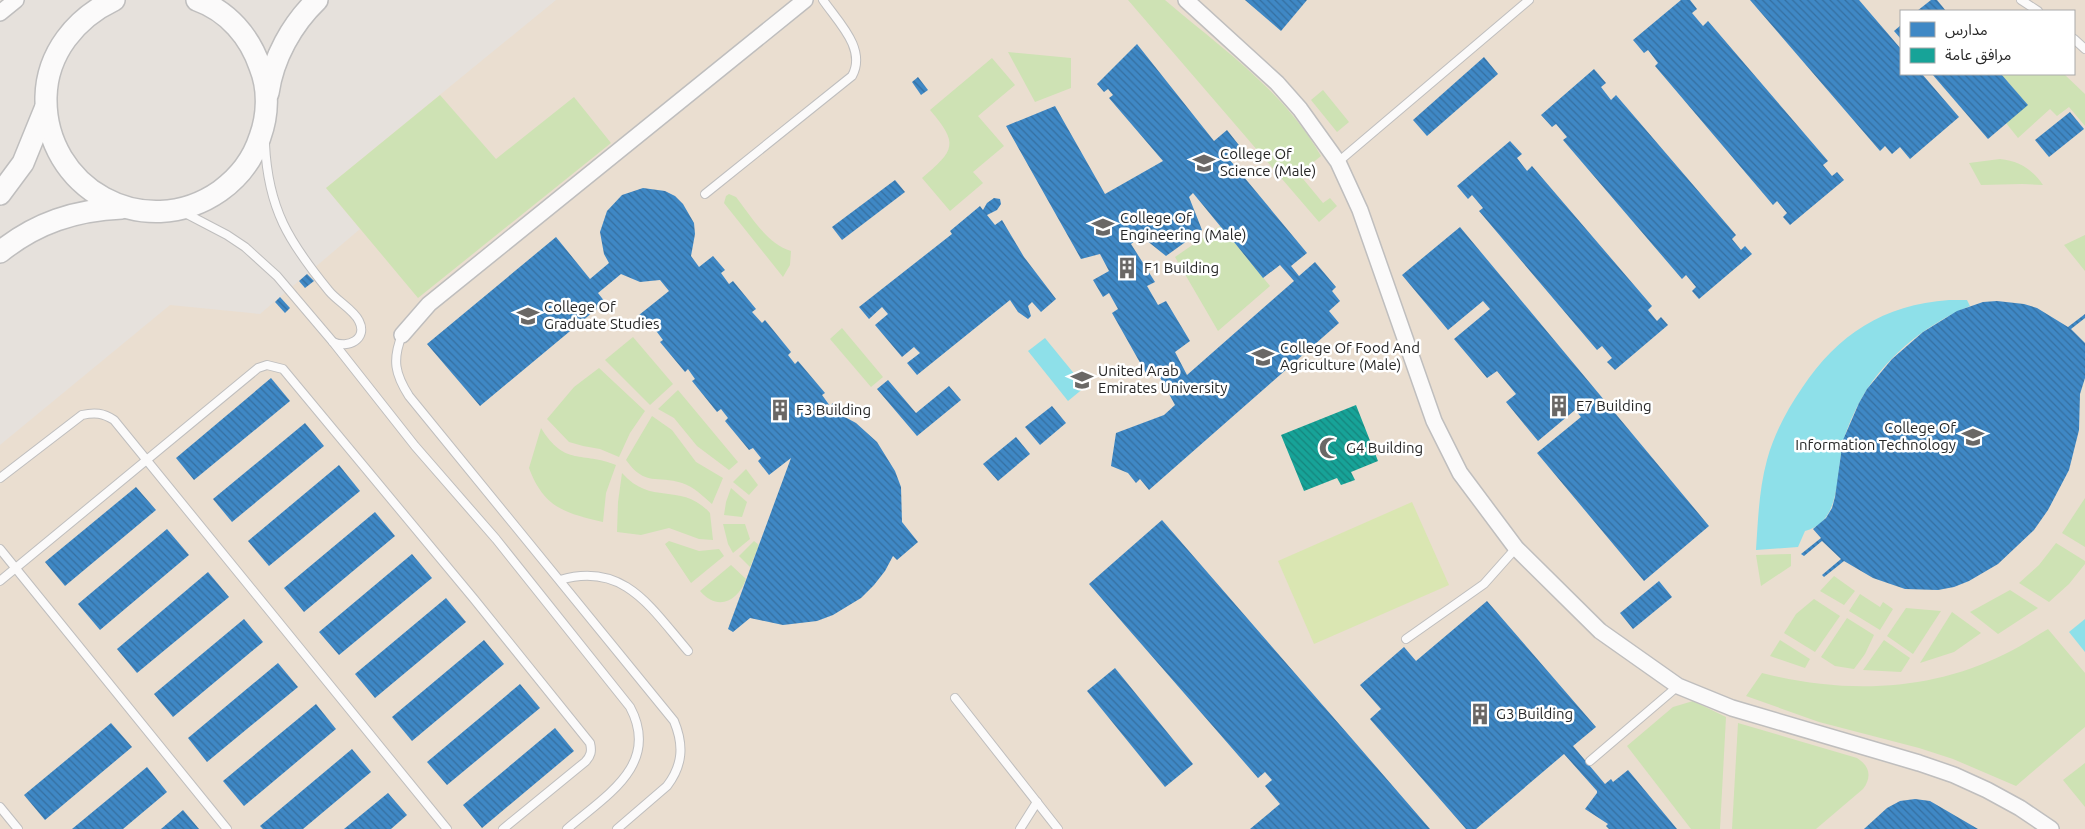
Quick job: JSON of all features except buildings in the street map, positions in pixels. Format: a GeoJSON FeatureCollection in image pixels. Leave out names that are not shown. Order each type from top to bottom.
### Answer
{"type":"FeatureCollection","features":[{"type":"Feature","properties":{"kind":"main road"},"geometry":{"type":"LineString","coordinates":[[114,0],[86,17],[63,42],[49,74],[46,108],[48,128],[54,146],[76,178],[91,191],[108,201],[143,211],[178,210],[212,196],[239,174],[250,160],[265,119],[270,83],[278,57],[291,32],[317,0]]}},
{"type":"Feature","properties":{"kind":"main road"},"geometry":{"type":"LineString","coordinates":[[198,0],[219,11],[234,24],[246,38],[256,55],[263,73],[266,92],[265,119]]}},
{"type":"Feature","properties":{"kind":"main road"},"geometry":{"type":"LineString","coordinates":[[0,194],[23,162],[46,108]]}},
{"type":"Feature","properties":{"kind":"main road"},"geometry":{"type":"LineString","coordinates":[[0,252],[16,239],[42,225],[69,214],[97,209],[126,207]]}},
{"type":"Feature","properties":{"kind":"street"},"geometry":{"type":"LineString","coordinates":[[0,13],[16,0]]}},
{"type":"Feature","properties":{"kind":"street"},"geometry":{"type":"LineString","coordinates":[[402,335],[429,304],[805,0]]}},
{"type":"Feature","properties":{"kind":"street"},"geometry":{"type":"LineString","coordinates":[[1186,0],[1277,83],[1300,109],[1338,162],[1360,210],[1434,421],[1460,473],[1516,548],[1600,631],[1678,686],[1732,708],[1954,775],[2012,804],[2051,829]]}},
{"type":"Feature","properties":{"kind":"lane"},"geometry":{"type":"LineString","coordinates":[[705,194],[852,76],[857,62],[854,47],[823,0]]}},
{"type":"Feature","properties":{"kind":"lane"},"geometry":{"type":"LineString","coordinates":[[1338,162],[1529,0]]}},
{"type":"Feature","properties":{"kind":"lane"},"geometry":{"type":"LineString","coordinates":[[2021,0],[2036,10]]}},
{"type":"Feature","properties":{"kind":"lane"},"geometry":{"type":"LineString","coordinates":[[2075,39],[2085,49]]}},
{"type":"Feature","properties":{"kind":"lane"},"geometry":{"type":"LineString","coordinates":[[265,119],[266,169],[274,204],[281,221],[299,253],[331,294],[359,321],[361,328],[355,342],[348,345],[340,345],[333,342]]}},
{"type":"Feature","properties":{"kind":"lane"},"geometry":{"type":"LineString","coordinates":[[178,210],[227,235],[262,261],[278,276],[415,446],[496,539],[626,702],[634,715],[640,742],[633,767],[622,782],[567,829]]}},
{"type":"Feature","properties":{"kind":"lane"},"geometry":{"type":"LineString","coordinates":[[402,335],[396,350],[396,366],[400,382],[409,396],[670,716],[680,734],[681,757],[674,777],[667,786],[618,829]]}},
{"type":"Feature","properties":{"kind":"lane"},"geometry":{"type":"LineString","coordinates":[[0,581],[258,368],[267,365],[284,369],[576,722],[590,743],[592,750],[590,757],[585,762],[504,829]]}},
{"type":"Feature","properties":{"kind":"lane"},"geometry":{"type":"LineString","coordinates":[[0,478],[82,414],[93,412],[104,414],[114,420],[447,829]]}},
{"type":"Feature","properties":{"kind":"lane"},"geometry":{"type":"LineString","coordinates":[[1406,639],[1484,584],[1516,548]]}},
{"type":"Feature","properties":{"kind":"lane"},"geometry":{"type":"LineString","coordinates":[[0,549],[227,829]]}},
{"type":"Feature","properties":{"kind":"lane"},"geometry":{"type":"LineString","coordinates":[[560,580],[584,575],[597,575],[622,583],[644,601],[688,651]]}},
{"type":"Feature","properties":{"kind":"lane"},"geometry":{"type":"LineString","coordinates":[[1590,762],[1678,686]]}},
{"type":"Feature","properties":{"kind":"lane"},"geometry":{"type":"LineString","coordinates":[[955,698],[1058,829]]}},
{"type":"Feature","properties":{"kind":"lane"},"geometry":{"type":"LineString","coordinates":[[1020,829],[1037,802]]}},
{"type":"Feature","properties":{"kind":"lane"},"geometry":{"type":"LineString","coordinates":[[0,808],[18,829]]}},
{"type":"Feature","properties":{"kind":"shaded area","name":"United Arab Emirates University"},"geometry":{"type":"Polygon","coordinates":[[[556,0],[2085,0],[2085,829],[0,829],[0,445],[170,305],[260,314],[360,229],[326,188],[556,0]]]}},
{"type":"Feature","properties":{"kind":"green space"},"geometry":{"type":"Polygon","coordinates":[[[1128,0],[1165,0],[1270,90],[1306,133],[1321,156],[1299,174],[1323,203],[1330,198],[1337,206],[1319,222],[1128,0]]]}},
{"type":"Feature","properties":{"kind":"green space"},"geometry":{"type":"Polygon","coordinates":[[[1008,52],[1071,58],[1071,88],[1035,102],[1008,52]]]}},
{"type":"Feature","properties":{"kind":"green space"},"geometry":{"type":"Polygon","coordinates":[[[992,58],[1015,85],[978,116],[1004,146],[973,172],[983,183],[950,211],[922,178],[947,153],[949,146],[946,131],[930,110],[992,58]]]}},
{"type":"Feature","properties":{"kind":"green space"},"geometry":{"type":"Polygon","coordinates":[[[2002,75],[2065,75],[2085,94],[2085,126],[2069,107],[2057,116],[2050,109],[2018,138],[2006,123],[2027,104],[2002,75]]]}},
{"type":"Feature","properties":{"kind":"green space"},"geometry":{"type":"Polygon","coordinates":[[[1323,90],[1349,122],[1337,132],[1311,100],[1323,90]]]}},
{"type":"Feature","properties":{"kind":"green space"},"geometry":{"type":"Polygon","coordinates":[[[440,95],[496,159],[574,97],[611,143],[418,298],[326,188],[440,95]]]}},
{"type":"Feature","properties":{"kind":"green space"},"geometry":{"type":"Polygon","coordinates":[[[2000,159],[2024,167],[2034,174],[2043,185],[1981,185],[1969,163],[2000,159]]]}},
{"type":"Feature","properties":{"kind":"green space"},"geometry":{"type":"Polygon","coordinates":[[[729,194],[736,197],[753,220],[774,242],[791,251],[790,265],[783,277],[724,203],[726,196],[729,194]]]}},
{"type":"Feature","properties":{"kind":"green space"},"geometry":{"type":"Polygon","coordinates":[[[1220,226],[1225,232],[1231,227],[1239,237],[1234,242],[1270,286],[1218,331],[1175,257],[1220,226]]]}},
{"type":"Feature","properties":{"kind":"green space"},"geometry":{"type":"Polygon","coordinates":[[[2085,235],[2085,271],[2064,245],[2085,235]]]}},
{"type":"Feature","properties":{"kind":"green space"},"geometry":{"type":"Polygon","coordinates":[[[842,328],[883,377],[871,387],[830,339],[842,328]]]}},
{"type":"Feature","properties":{"kind":"green space"},"geometry":{"type":"Polygon","coordinates":[[[633,337],[673,384],[650,405],[605,360],[633,337]]]}},
{"type":"Feature","properties":{"kind":"green space"},"geometry":{"type":"Polygon","coordinates":[[[599,368],[645,411],[630,433],[619,457],[600,449],[569,442],[547,419],[574,387],[599,368]]]}},
{"type":"Feature","properties":{"kind":"green space"},"geometry":{"type":"Polygon","coordinates":[[[678,390],[738,462],[729,470],[697,446],[674,418],[658,409],[678,390]]]}},
{"type":"Feature","properties":{"kind":"green space"},"geometry":{"type":"Polygon","coordinates":[[[652,416],[672,430],[696,462],[723,478],[712,504],[698,492],[682,483],[652,479],[639,474],[626,460],[652,416]]]}},
{"type":"Feature","properties":{"kind":"green space"},"geometry":{"type":"Polygon","coordinates":[[[541,428],[558,448],[566,453],[616,465],[606,493],[603,522],[567,512],[557,507],[542,492],[529,468],[541,428]]]}},
{"type":"Feature","properties":{"kind":"green space"},"geometry":{"type":"Polygon","coordinates":[[[746,469],[758,485],[749,495],[733,482],[746,469]]]}},
{"type":"Feature","properties":{"kind":"green space"},"geometry":{"type":"Polygon","coordinates":[[[622,473],[633,483],[644,489],[677,495],[699,503],[710,513],[713,540],[699,539],[669,528],[641,535],[617,532],[618,502],[622,473]]]}},
{"type":"Feature","properties":{"kind":"green space"},"geometry":{"type":"Polygon","coordinates":[[[731,488],[747,502],[742,517],[724,515],[731,488]]]}},
{"type":"Feature","properties":{"kind":"green space"},"geometry":{"type":"Polygon","coordinates":[[[2085,498],[2085,547],[2062,533],[2085,498]]]}},
{"type":"Feature","properties":{"kind":"green space"},"geometry":{"type":"Polygon","coordinates":[[[1412,502],[1449,585],[1314,644],[1278,561],[1412,502]]]}},
{"type":"Feature","properties":{"kind":"green space"},"geometry":{"type":"Polygon","coordinates":[[[723,524],[745,524],[750,539],[733,553],[728,544],[723,524]]]}},
{"type":"Feature","properties":{"kind":"green space"},"geometry":{"type":"Polygon","coordinates":[[[669,541],[699,551],[719,549],[724,556],[691,583],[665,544],[669,541]]]}},
{"type":"Feature","properties":{"kind":"green space"},"geometry":{"type":"Polygon","coordinates":[[[754,541],[759,545],[750,567],[739,556],[754,541]]]}},
{"type":"Feature","properties":{"kind":"green space"},"geometry":{"type":"Polygon","coordinates":[[[2056,543],[2085,561],[2085,564],[2069,584],[2049,602],[2019,583],[2039,565],[2056,543]]]}},
{"type":"Feature","properties":{"kind":"green space"},"geometry":{"type":"Polygon","coordinates":[[[1791,554],[1791,566],[1761,586],[1756,555],[1791,554]]]}},
{"type":"Feature","properties":{"kind":"green space"},"geometry":{"type":"Polygon","coordinates":[[[731,565],[746,579],[733,598],[727,601],[714,601],[700,591],[731,565]]]}},
{"type":"Feature","properties":{"kind":"green space"},"geometry":{"type":"Polygon","coordinates":[[[1834,576],[1855,591],[1844,605],[1820,591],[1834,576]]]}},
{"type":"Feature","properties":{"kind":"green space"},"geometry":{"type":"Polygon","coordinates":[[[2010,590],[2038,608],[1998,634],[1970,612],[2010,590]]]}},
{"type":"Feature","properties":{"kind":"green space"},"geometry":{"type":"Polygon","coordinates":[[[1860,594],[1880,607],[1883,602],[1893,609],[1880,630],[1849,611],[1860,594]]]}},
{"type":"Feature","properties":{"kind":"green space"},"geometry":{"type":"Polygon","coordinates":[[[1814,599],[1840,616],[1815,652],[1784,633],[1796,614],[1814,599]]]}},
{"type":"Feature","properties":{"kind":"green space"},"geometry":{"type":"Polygon","coordinates":[[[1906,608],[1941,611],[1913,654],[1887,636],[1906,608]]]}},
{"type":"Feature","properties":{"kind":"green space"},"geometry":{"type":"Polygon","coordinates":[[[1952,612],[1981,633],[1954,652],[1920,663],[1952,612]]]}},
{"type":"Feature","properties":{"kind":"green space"},"geometry":{"type":"Polygon","coordinates":[[[1847,618],[1874,635],[1865,654],[1854,669],[1835,666],[1821,657],[1847,618]]]}},
{"type":"Feature","properties":{"kind":"green space"},"geometry":{"type":"Polygon","coordinates":[[[2048,629],[2085,673],[2085,727],[2016,786],[1953,759],[1919,748],[1819,722],[1746,696],[1762,673],[1793,680],[1854,686],[1885,686],[1946,676],[1976,667],[2005,654],[2048,629]]]}},
{"type":"Feature","properties":{"kind":"green space"},"geometry":{"type":"Polygon","coordinates":[[[1780,640],[1810,659],[1805,668],[1770,656],[1780,640]]]}},
{"type":"Feature","properties":{"kind":"green space"},"geometry":{"type":"Polygon","coordinates":[[[1884,640],[1910,658],[1901,672],[1863,670],[1884,640]]]}},
{"type":"Feature","properties":{"kind":"green space"},"geometry":{"type":"Polygon","coordinates":[[[1693,701],[1726,717],[1720,829],[1691,829],[1627,746],[1673,707],[1693,701]]]}},
{"type":"Feature","properties":{"kind":"green space"},"geometry":{"type":"Polygon","coordinates":[[[1738,723],[1857,758],[1867,768],[1868,780],[1866,785],[1816,829],[1732,829],[1738,723]]]}},
{"type":"Feature","properties":{"kind":"green space"},"geometry":{"type":"Polygon","coordinates":[[[2085,763],[2085,807],[2063,780],[2085,763]]]}},
{"type":"Feature","properties":{"kind":"water"},"geometry":{"type":"Polygon","coordinates":[[[1949,300],[1967,300],[1970,306],[1936,323],[1905,346],[1879,373],[1858,405],[1844,438],[1838,482],[1826,518],[1817,526],[1805,531],[1798,547],[1756,550],[1764,471],[1770,450],[1786,414],[1816,369],[1847,338],[1883,316],[1903,308],[1949,300]]]}},
{"type":"Feature","properties":{"kind":"water"},"geometry":{"type":"Polygon","coordinates":[[[1045,338],[1085,387],[1068,401],[1028,351],[1045,338]]]}},
{"type":"Feature","properties":{"kind":"water"},"geometry":{"type":"Polygon","coordinates":[[[2085,619],[2085,652],[2069,632],[2085,619]]]}},
{"type":"Feature","properties":{"kind":"place","name":"College Of Science (Male)"},"geometry":{"type":"Point","coordinates":[1204,163]}},
{"type":"Feature","properties":{"kind":"place","name":"College Of Engineering (Male)"},"geometry":{"type":"Point","coordinates":[1103,227]}},
{"type":"Feature","properties":{"kind":"place","name":"F1 Building"},"geometry":{"type":"Point","coordinates":[1127,268]}},
{"type":"Feature","properties":{"kind":"place","name":"College Of Graduate Studies"},"geometry":{"type":"Point","coordinates":[528,316]}},
{"type":"Feature","properties":{"kind":"place","name":"College Of Food And Agriculture (Male)"},"geometry":{"type":"Point","coordinates":[1263,357]}},
{"type":"Feature","properties":{"kind":"place","name":"United Arab Emirates University"},"geometry":{"type":"Point","coordinates":[1082,380]}},
{"type":"Feature","properties":{"kind":"place","name":"E7 Building"},"geometry":{"type":"Point","coordinates":[1559,406]}},
{"type":"Feature","properties":{"kind":"place","name":"F3 Building"},"geometry":{"type":"Point","coordinates":[780,410]}},
{"type":"Feature","properties":{"kind":"place","name":"College Of Information Technology"},"geometry":{"type":"Point","coordinates":[1973,437]}},
{"type":"Feature","properties":{"kind":"place","name":"G4 Building"},"geometry":{"type":"Point","coordinates":[1330,448]}},
{"type":"Feature","properties":{"kind":"place","name":"G3 Building"},"geometry":{"type":"Point","coordinates":[1480,714]}}]}
